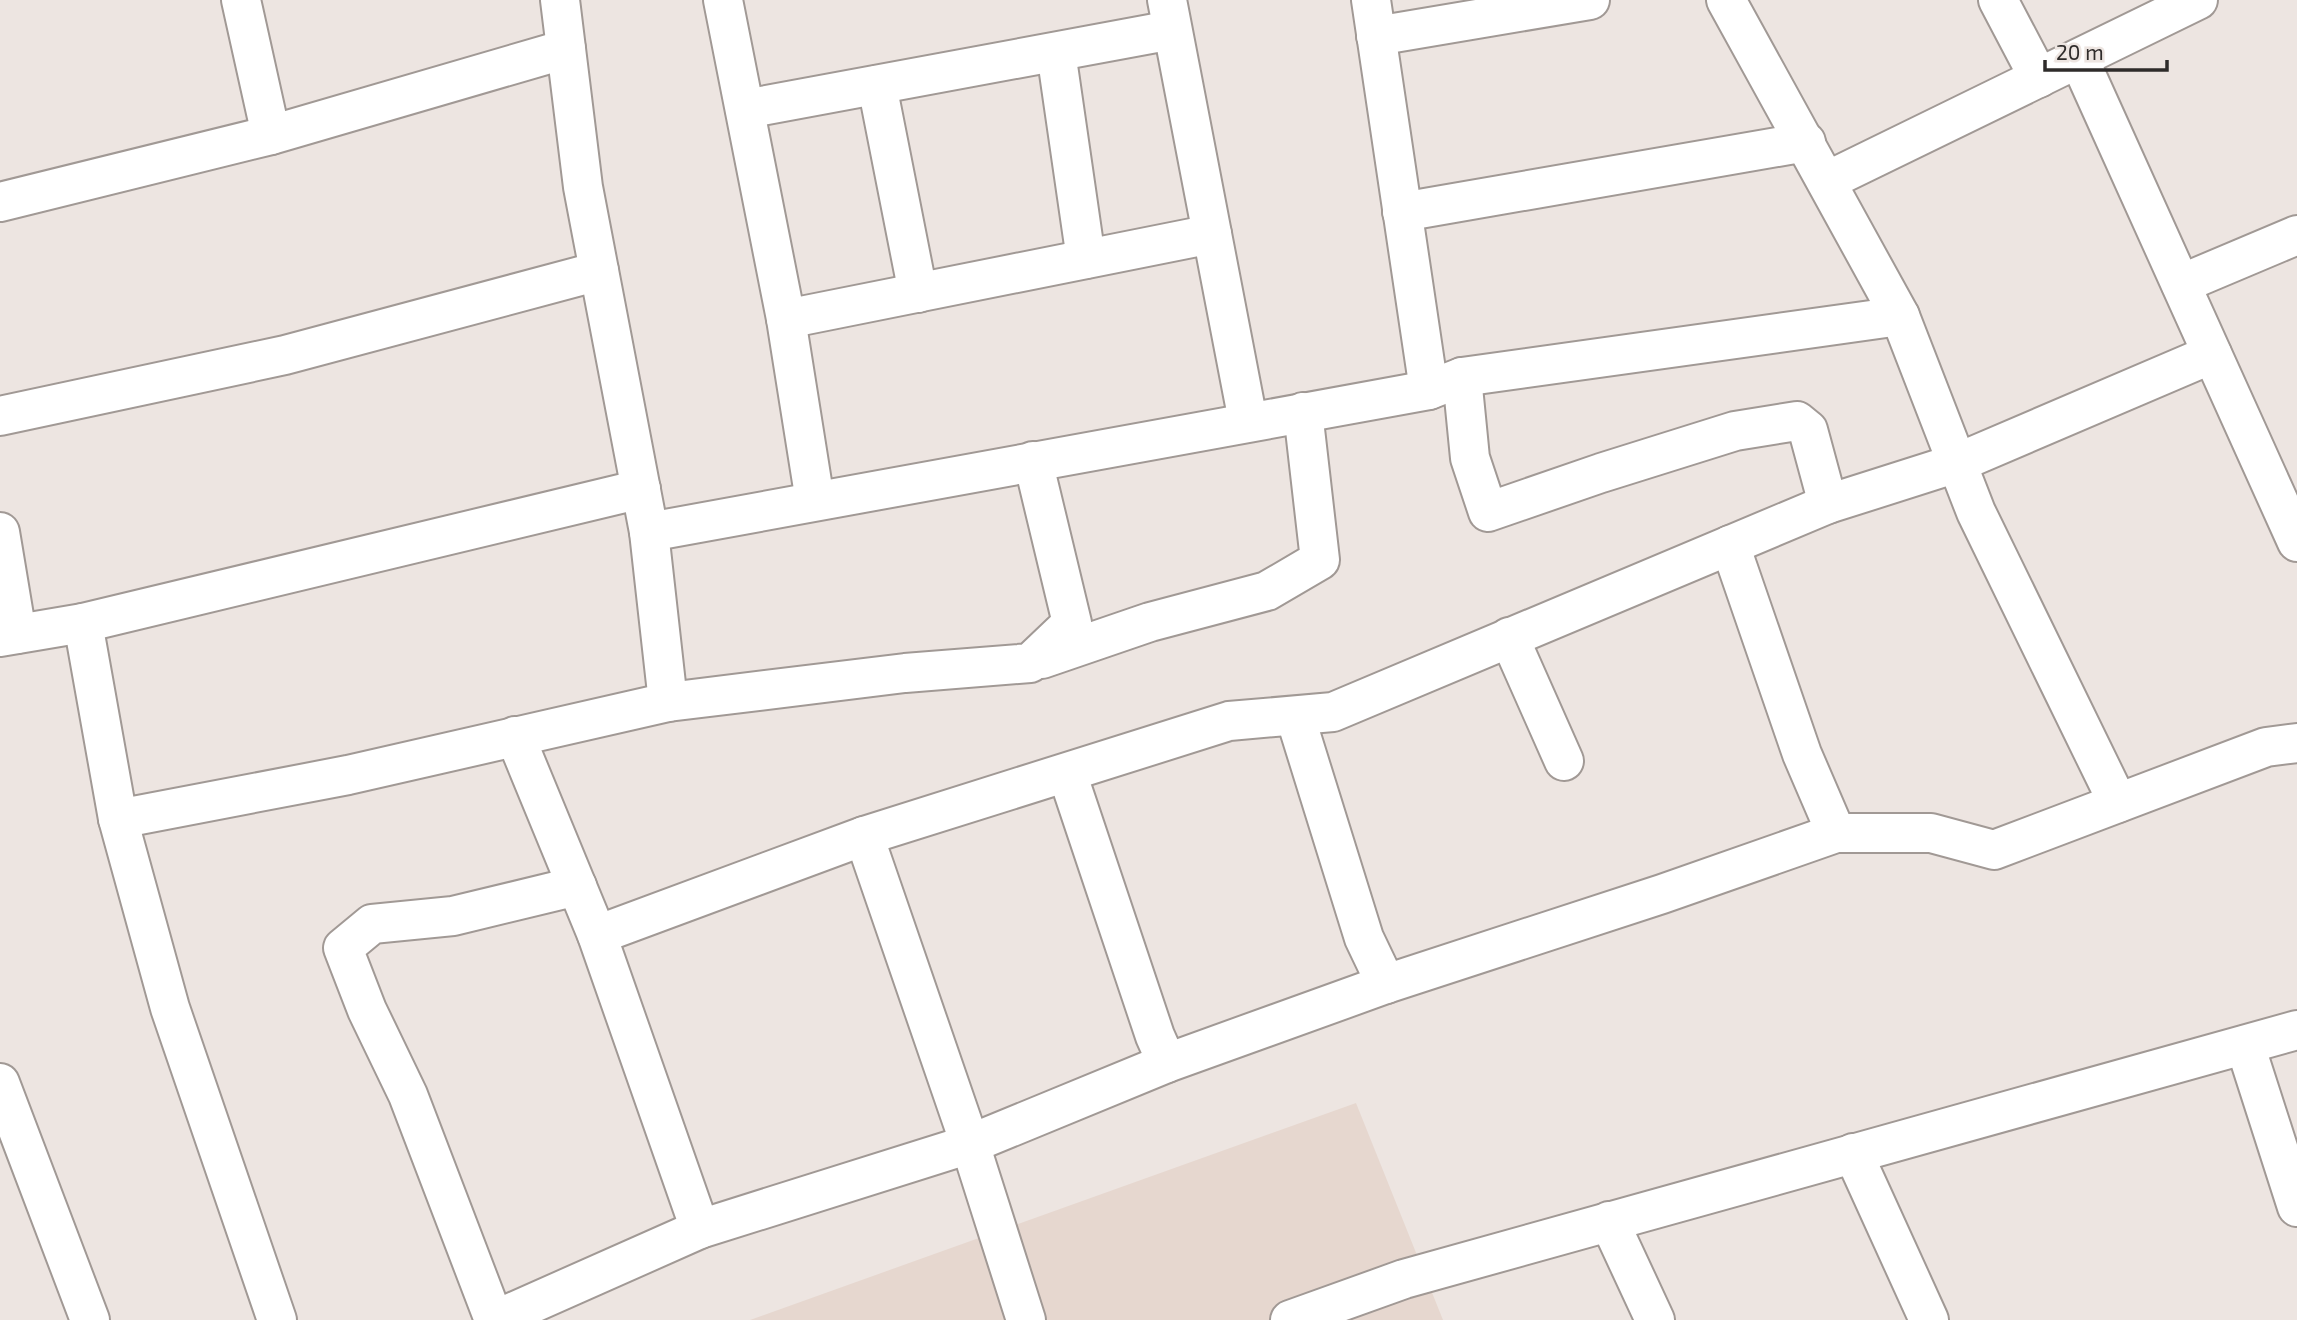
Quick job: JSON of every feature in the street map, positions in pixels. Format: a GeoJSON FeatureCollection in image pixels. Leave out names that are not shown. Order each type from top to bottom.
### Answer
{"type":"FeatureCollection","features":[{"type":"Feature","properties":{"kind":"street"},"geometry":{"type":"LineString","coordinates":[[241,0],[271,135]]}},
{"type":"Feature","properties":{"kind":"street"},"geometry":{"type":"LineString","coordinates":[[560,0],[583,187],[649,532],[667,702]]}},
{"type":"Feature","properties":{"kind":"street"},"geometry":{"type":"LineString","coordinates":[[723,0],[786,319],[815,501]]}},
{"type":"Feature","properties":{"kind":"street"},"geometry":{"type":"LineString","coordinates":[[1590,0],[1374,18],[1402,212],[1446,384],[1488,512],[1735,431],[1797,421],[1808,430],[1828,504]]}},
{"type":"Feature","properties":{"kind":"street"},"geometry":{"type":"LineString","coordinates":[[1726,0],[1900,316],[1976,512],[2118,803]]}},
{"type":"Feature","properties":{"kind":"street"},"geometry":{"type":"LineString","coordinates":[[1998,0],[2039,78]]}},
{"type":"Feature","properties":{"kind":"street"},"geometry":{"type":"LineString","coordinates":[[1826,181],[2198,0]]}},
{"type":"Feature","properties":{"kind":"street"},"geometry":{"type":"LineString","coordinates":[[745,109],[1056,52],[1170,15],[1248,421]]}},
{"type":"Feature","properties":{"kind":"street"},"geometry":{"type":"LineString","coordinates":[[0,202],[271,135],[566,49]]}},
{"type":"Feature","properties":{"kind":"street"},"geometry":{"type":"LineString","coordinates":[[1056,52],[1086,259]]}},
{"type":"Feature","properties":{"kind":"street"},"geometry":{"type":"LineString","coordinates":[[2079,59],[2212,354],[2289,505],[2297,542]]}},
{"type":"Feature","properties":{"kind":"street"},"geometry":{"type":"LineString","coordinates":[[877,85],[918,293]]}},
{"type":"Feature","properties":{"kind":"street"},"geometry":{"type":"LineString","coordinates":[[1402,212],[1805,142]]}},
{"type":"Feature","properties":{"kind":"street"},"geometry":{"type":"LineString","coordinates":[[786,319],[1212,234]]}},
{"type":"Feature","properties":{"kind":"street"},"geometry":{"type":"LineString","coordinates":[[2181,284],[2297,235]]}},
{"type":"Feature","properties":{"kind":"street"},"geometry":{"type":"LineString","coordinates":[[0,415],[285,355],[599,271]]}},
{"type":"Feature","properties":{"kind":"street"},"geometry":{"type":"LineString","coordinates":[[649,532],[1446,384],[1900,316]]}},
{"type":"Feature","properties":{"kind":"street"},"geometry":{"type":"LineString","coordinates":[[597,935],[864,836],[1229,721],[1333,712],[1828,504],[1957,463],[2212,354]]}},
{"type":"Feature","properties":{"kind":"street"},"geometry":{"type":"LineString","coordinates":[[118,819],[348,775],[667,702],[905,673],[1030,663],[1150,622],[1267,591],[1320,560],[1303,412]]}},
{"type":"Feature","properties":{"kind":"street"},"geometry":{"type":"LineString","coordinates":[[1030,663],[1072,623],[1033,461]]}},
{"type":"Feature","properties":{"kind":"street"},"geometry":{"type":"LineString","coordinates":[[0,532],[8,636],[83,623],[640,489]]}},
{"type":"Feature","properties":{"kind":"street"},"geometry":{"type":"LineString","coordinates":[[1730,545],[1802,754],[1836,833]]}},
{"type":"Feature","properties":{"kind":"street"},"geometry":{"type":"LineString","coordinates":[[83,623],[118,819],[170,1007],[277,1320]]}},
{"type":"Feature","properties":{"kind":"street"},"geometry":{"type":"LineString","coordinates":[[1510,637],[1564,761]]}},
{"type":"Feature","properties":{"kind":"street"},"geometry":{"type":"LineString","coordinates":[[1295,716],[1364,938],[1386,984]]}},
{"type":"Feature","properties":{"kind":"street"},"geometry":{"type":"LineString","coordinates":[[515,736],[597,935],[700,1229]]}},
{"type":"Feature","properties":{"kind":"street"},"geometry":{"type":"LineString","coordinates":[[577,886],[453,916],[372,925],[343,948],[367,1010],[408,1095],[494,1320],[700,1229],[970,1144],[1167,1063],[1386,984],[1662,894],[1836,833],[1931,833],[1994,850],[2266,747],[2297,743]]}},
{"type":"Feature","properties":{"kind":"street"},"geometry":{"type":"LineString","coordinates":[[1067,773],[1155,1035],[1167,1063]]}},
{"type":"Feature","properties":{"kind":"street"},"geometry":{"type":"LineString","coordinates":[[864,836],[970,1144],[1026,1320]]}},
{"type":"Feature","properties":{"kind":"street"},"geometry":{"type":"LineString","coordinates":[[1290,1320],[1358,1309],[1404,1279],[2297,1030]]}},
{"type":"Feature","properties":{"kind":"street"},"geometry":{"type":"LineString","coordinates":[[2245,1045],[2297,1207]]}},
{"type":"Feature","properties":{"kind":"street"},"geometry":{"type":"LineString","coordinates":[[0,1083],[90,1320]]}},
{"type":"Feature","properties":{"kind":"street"},"geometry":{"type":"LineString","coordinates":[[1853,1153],[1928,1320]]}},
{"type":"Feature","properties":{"kind":"street"},"geometry":{"type":"LineString","coordinates":[[1609,1221],[1655,1320]]}},
{"type":"Feature","properties":{"kind":"shaded area"},"geometry":{"type":"Polygon","coordinates":[[[1356,1103],[1443,1320],[750,1320],[1356,1103]]]}}]}
